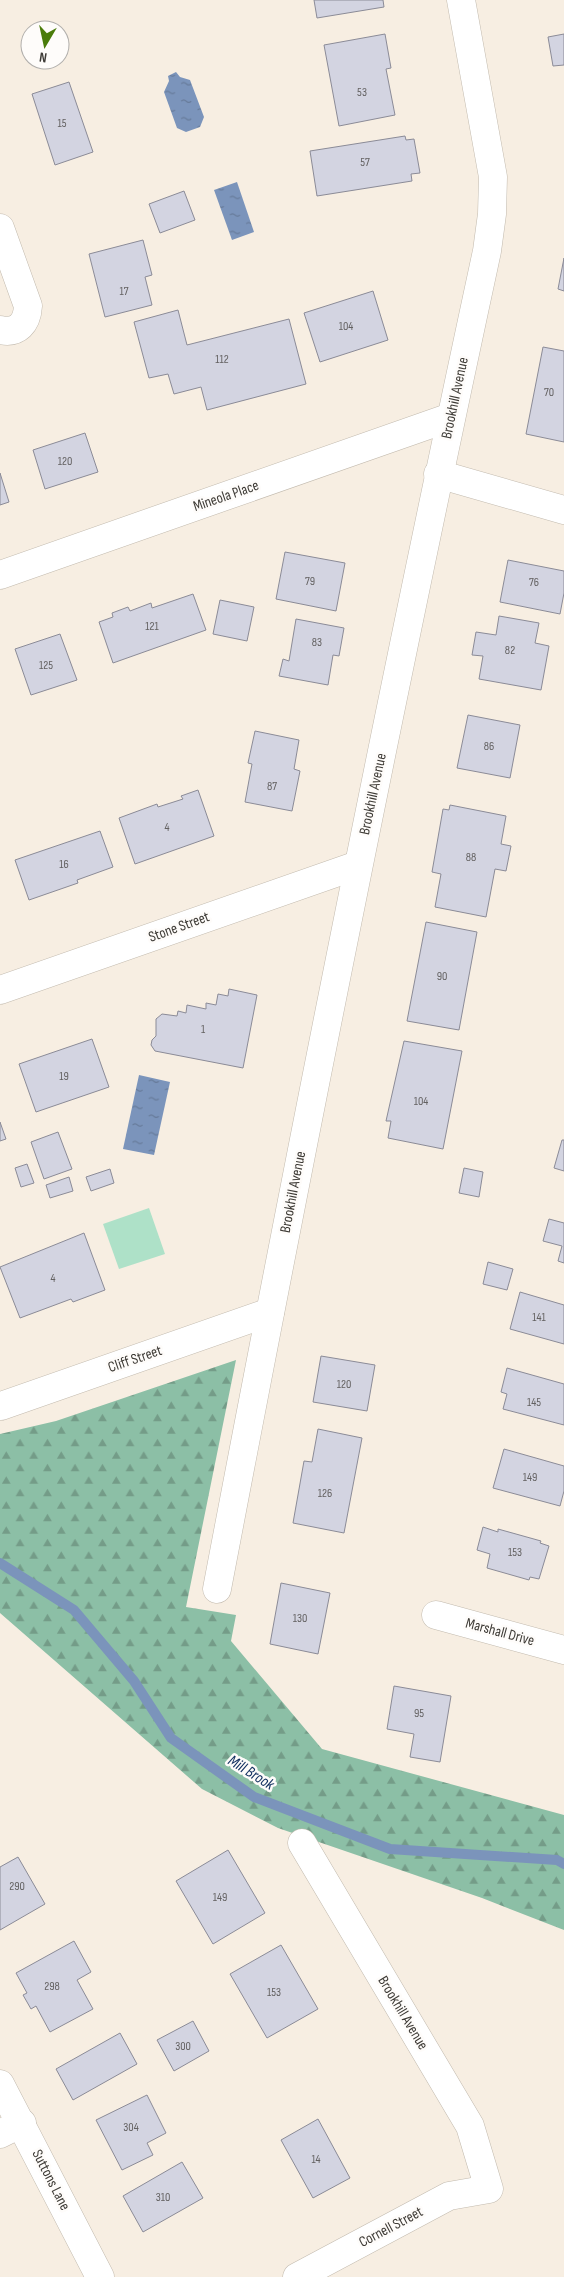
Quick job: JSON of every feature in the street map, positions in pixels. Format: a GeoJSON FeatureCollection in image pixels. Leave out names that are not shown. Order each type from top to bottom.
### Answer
{"type":"FeatureCollection","features":[{"type":"Feature","properties":{"kind":"street","name":"Brookhill Avenue"},"geometry":{"type":"LineString","coordinates":[[217,1589],[358,865],[438,474],[487,251],[492,214],[493,177],[461,0]]}},
{"type":"Feature","properties":{"kind":"street"},"geometry":{"type":"LineString","coordinates":[[0,228],[28,306],[28,315],[24,324],[17,329],[8,332],[0,330]]}},
{"type":"Feature","properties":{"kind":"street","name":"Mineola Place"},"geometry":{"type":"LineString","coordinates":[[0,575],[451,417]]}},
{"type":"Feature","properties":{"kind":"street"},"geometry":{"type":"LineString","coordinates":[[438,474],[564,510]]}},
{"type":"Feature","properties":{"kind":"street","name":"Stone Street"},"geometry":{"type":"LineString","coordinates":[[0,990],[358,865]]}},
{"type":"Feature","properties":{"kind":"street","name":"Cliff Street"},"geometry":{"type":"LineString","coordinates":[[0,1406],[270,1312]]}},
{"type":"Feature","properties":{"kind":"street","name":"Marshall Drive"},"geometry":{"type":"LineString","coordinates":[[436,1614],[564,1650]]}},
{"type":"Feature","properties":{"kind":"street","name":"Brookhill Avenue"},"geometry":{"type":"LineString","coordinates":[[302,1843],[470,2126],[489,2189]]}},
{"type":"Feature","properties":{"kind":"street","name":"Suttons Lane"},"geometry":{"type":"LineString","coordinates":[[0,2084],[11,2129],[100,2277]]}},
{"type":"Feature","properties":{"kind":"street","name":"Cornell Street"},"geometry":{"type":"LineString","coordinates":[[296,2277],[449,2196],[489,2189]]}},
{"type":"Feature","properties":{"kind":"green space"},"geometry":{"type":"Polygon","coordinates":[[[149,1208],[165,1254],[119,1269],[103,1224],[149,1208]]]}},
{"type":"Feature","properties":{"kind":"green space"},"geometry":{"type":"Polygon","coordinates":[[[236,1360],[186,1607],[236,1615],[231,1641],[322,1749],[564,1815],[564,1930],[482,1898],[278,1828],[202,1789],[0,1613],[0,1434],[56,1421],[236,1360]]]}},
{"type":"Feature","properties":{"kind":"water"},"geometry":{"type":"Polygon","coordinates":[[[176,72],[180,77],[190,80],[204,117],[200,127],[186,132],[177,128],[164,92],[169,81],[168,76],[176,72]]]}},
{"type":"Feature","properties":{"kind":"water"},"geometry":{"type":"Polygon","coordinates":[[[237,182],[254,232],[232,240],[214,190],[237,182]]]}},
{"type":"Feature","properties":{"kind":"water"},"geometry":{"type":"Polygon","coordinates":[[[139,1075],[170,1082],[154,1155],[123,1149],[139,1075]]]}},
{"type":"Feature","properties":{"kind":"building"},"geometry":{"type":"Polygon","coordinates":[[[314,0],[383,0],[384,7],[317,18],[314,0]]]}},
{"type":"Feature","properties":{"kind":"building"},"geometry":{"type":"Polygon","coordinates":[[[385,34],[391,68],[386,69],[395,115],[339,126],[324,45],[385,34]]]}},
{"type":"Feature","properties":{"kind":"building"},"geometry":{"type":"Polygon","coordinates":[[[564,34],[564,65],[553,66],[548,37],[564,34]]]}},
{"type":"Feature","properties":{"kind":"building"},"geometry":{"type":"Polygon","coordinates":[[[69,82],[93,152],[55,165],[32,94],[69,82]]]}},
{"type":"Feature","properties":{"kind":"building"},"geometry":{"type":"Polygon","coordinates":[[[405,136],[406,140],[414,139],[420,173],[411,174],[412,181],[317,196],[310,151],[405,136]]]}},
{"type":"Feature","properties":{"kind":"building"},"geometry":{"type":"Polygon","coordinates":[[[184,191],[195,220],[160,233],[149,204],[184,191]]]}},
{"type":"Feature","properties":{"kind":"building"},"geometry":{"type":"Polygon","coordinates":[[[143,240],[152,275],[145,277],[152,305],[105,317],[89,254],[143,240]]]}},
{"type":"Feature","properties":{"kind":"building"},"geometry":{"type":"Polygon","coordinates":[[[564,258],[564,291],[558,289],[564,258]]]}},
{"type":"Feature","properties":{"kind":"building"},"geometry":{"type":"Polygon","coordinates":[[[373,291],[388,340],[320,362],[304,313],[373,291]]]}},
{"type":"Feature","properties":{"kind":"building"},"geometry":{"type":"Polygon","coordinates":[[[178,310],[187,345],[289,319],[306,384],[207,410],[201,387],[174,394],[168,374],[149,378],[134,322],[178,310]]]}},
{"type":"Feature","properties":{"kind":"building"},"geometry":{"type":"Polygon","coordinates":[[[543,347],[564,351],[564,442],[526,434],[543,347]]]}},
{"type":"Feature","properties":{"kind":"building"},"geometry":{"type":"Polygon","coordinates":[[[85,433],[98,472],[45,489],[33,450],[85,433]]]}},
{"type":"Feature","properties":{"kind":"building"},"geometry":{"type":"Polygon","coordinates":[[[0,473],[9,502],[0,505],[0,473]]]}},
{"type":"Feature","properties":{"kind":"building"},"geometry":{"type":"Polygon","coordinates":[[[285,552],[345,563],[336,611],[276,599],[285,552]]]}},
{"type":"Feature","properties":{"kind":"building"},"geometry":{"type":"Polygon","coordinates":[[[508,560],[564,571],[564,593],[560,614],[500,602],[508,560]]]}},
{"type":"Feature","properties":{"kind":"building"},"geometry":{"type":"Polygon","coordinates":[[[193,594],[206,630],[113,663],[99,622],[113,617],[112,613],[128,607],[130,611],[151,603],[152,608],[193,594]]]}},
{"type":"Feature","properties":{"kind":"building"},"geometry":{"type":"Polygon","coordinates":[[[220,600],[254,607],[247,641],[213,634],[220,600]]]}},
{"type":"Feature","properties":{"kind":"building"},"geometry":{"type":"Polygon","coordinates":[[[499,616],[539,623],[535,643],[549,646],[541,690],[479,679],[483,656],[472,655],[476,632],[496,635],[499,616]]]}},
{"type":"Feature","properties":{"kind":"building"},"geometry":{"type":"Polygon","coordinates":[[[296,619],[344,628],[339,656],[333,655],[328,685],[279,676],[283,659],[289,661],[296,619]]]}},
{"type":"Feature","properties":{"kind":"building"},"geometry":{"type":"Polygon","coordinates":[[[60,634],[77,680],[31,695],[15,649],[60,634]]]}},
{"type":"Feature","properties":{"kind":"building"},"geometry":{"type":"Polygon","coordinates":[[[468,715],[520,725],[510,778],[457,768],[468,715]]]}},
{"type":"Feature","properties":{"kind":"building"},"geometry":{"type":"Polygon","coordinates":[[[255,731],[299,740],[294,769],[300,771],[292,811],[245,802],[252,764],[248,763],[255,731]]]}},
{"type":"Feature","properties":{"kind":"building"},"geometry":{"type":"Polygon","coordinates":[[[198,790],[214,836],[135,864],[119,818],[157,804],[158,807],[183,799],[181,796],[198,790]]]}},
{"type":"Feature","properties":{"kind":"building"},"geometry":{"type":"Polygon","coordinates":[[[450,805],[506,816],[501,844],[511,846],[506,871],[495,869],[486,917],[435,907],[441,874],[432,872],[443,809],[449,810],[450,805]]]}},
{"type":"Feature","properties":{"kind":"building"},"geometry":{"type":"Polygon","coordinates":[[[100,831],[113,867],[77,880],[78,883],[29,900],[15,860],[100,831]]]}},
{"type":"Feature","properties":{"kind":"building"},"geometry":{"type":"Polygon","coordinates":[[[426,922],[477,932],[459,1030],[407,1021],[426,922]]]}},
{"type":"Feature","properties":{"kind":"building"},"geometry":{"type":"Polygon","coordinates":[[[229,989],[257,995],[243,1068],[155,1051],[151,1045],[152,1040],[156,1036],[156,1019],[162,1014],[177,1016],[178,1011],[186,1013],[187,1005],[206,1009],[206,1003],[216,1005],[218,994],[228,996],[229,989]]]}},
{"type":"Feature","properties":{"kind":"building"},"geometry":{"type":"Polygon","coordinates":[[[92,1039],[109,1087],[36,1112],[19,1064],[92,1039]]]}},
{"type":"Feature","properties":{"kind":"building"},"geometry":{"type":"Polygon","coordinates":[[[404,1041],[462,1051],[443,1149],[388,1138],[391,1121],[386,1121],[404,1041]]]}},
{"type":"Feature","properties":{"kind":"building"},"geometry":{"type":"Polygon","coordinates":[[[0,1122],[6,1139],[0,1141],[0,1122]]]}},
{"type":"Feature","properties":{"kind":"building"},"geometry":{"type":"Polygon","coordinates":[[[58,1132],[72,1169],[44,1179],[31,1142],[58,1132]]]}},
{"type":"Feature","properties":{"kind":"building"},"geometry":{"type":"Polygon","coordinates":[[[562,1140],[564,1140],[564,1171],[554,1168],[562,1140]]]}},
{"type":"Feature","properties":{"kind":"building"},"geometry":{"type":"Polygon","coordinates":[[[27,1164],[34,1183],[21,1187],[15,1168],[27,1164]]]}},
{"type":"Feature","properties":{"kind":"building"},"geometry":{"type":"Polygon","coordinates":[[[464,1168],[483,1172],[479,1197],[459,1193],[464,1168]]]}},
{"type":"Feature","properties":{"kind":"building"},"geometry":{"type":"Polygon","coordinates":[[[110,1169],[114,1183],[91,1191],[86,1177],[110,1169]]]}},
{"type":"Feature","properties":{"kind":"building"},"geometry":{"type":"Polygon","coordinates":[[[69,1177],[73,1191],[50,1198],[46,1185],[69,1177]]]}},
{"type":"Feature","properties":{"kind":"building"},"geometry":{"type":"Polygon","coordinates":[[[549,1219],[564,1223],[564,1263],[558,1261],[562,1246],[543,1241],[549,1219]]]}},
{"type":"Feature","properties":{"kind":"building"},"geometry":{"type":"Polygon","coordinates":[[[84,1233],[105,1290],[73,1302],[71,1299],[20,1318],[0,1267],[84,1233]]]}},
{"type":"Feature","properties":{"kind":"building"},"geometry":{"type":"Polygon","coordinates":[[[488,1262],[513,1269],[507,1290],[483,1284],[488,1262]]]}},
{"type":"Feature","properties":{"kind":"building"},"geometry":{"type":"Polygon","coordinates":[[[520,1292],[564,1305],[564,1344],[510,1329],[520,1292]]]}},
{"type":"Feature","properties":{"kind":"building"},"geometry":{"type":"Polygon","coordinates":[[[321,1356],[375,1365],[367,1411],[313,1402],[321,1356]]]}},
{"type":"Feature","properties":{"kind":"building"},"geometry":{"type":"Polygon","coordinates":[[[507,1368],[564,1384],[564,1425],[503,1409],[507,1394],[501,1392],[507,1368]]]}},
{"type":"Feature","properties":{"kind":"building"},"geometry":{"type":"Polygon","coordinates":[[[318,1429],[362,1438],[344,1533],[293,1523],[304,1461],[312,1462],[318,1429]]]}},
{"type":"Feature","properties":{"kind":"building"},"geometry":{"type":"Polygon","coordinates":[[[504,1449],[564,1466],[564,1491],[560,1506],[493,1488],[504,1449]]]}},
{"type":"Feature","properties":{"kind":"building"},"geometry":{"type":"Polygon","coordinates":[[[483,1527],[498,1532],[498,1529],[541,1541],[540,1543],[549,1546],[539,1579],[530,1577],[529,1580],[487,1568],[490,1554],[477,1550],[483,1527]]]}},
{"type":"Feature","properties":{"kind":"building"},"geometry":{"type":"Polygon","coordinates":[[[281,1583],[330,1593],[318,1654],[270,1644],[281,1583]]]}},
{"type":"Feature","properties":{"kind":"building"},"geometry":{"type":"Polygon","coordinates":[[[394,1686],[451,1696],[440,1762],[410,1757],[414,1734],[387,1729],[394,1686]]]}},
{"type":"Feature","properties":{"kind":"building"},"geometry":{"type":"Polygon","coordinates":[[[228,1850],[265,1913],[213,1944],[176,1881],[228,1850]]]}},
{"type":"Feature","properties":{"kind":"building"},"geometry":{"type":"Polygon","coordinates":[[[18,1857],[45,1904],[0,1930],[0,1867],[18,1857]]]}},
{"type":"Feature","properties":{"kind":"building"},"geometry":{"type":"Polygon","coordinates":[[[74,1941],[91,1972],[77,1980],[93,2009],[50,2032],[36,2006],[31,2009],[23,1995],[27,1993],[16,1973],[74,1941]]]}},
{"type":"Feature","properties":{"kind":"building"},"geometry":{"type":"Polygon","coordinates":[[[281,1945],[318,2009],[267,2038],[230,1974],[281,1945]]]}},
{"type":"Feature","properties":{"kind":"building"},"geometry":{"type":"Polygon","coordinates":[[[193,2021],[209,2051],[174,2071],[157,2040],[193,2021]]]}},
{"type":"Feature","properties":{"kind":"building"},"geometry":{"type":"Polygon","coordinates":[[[120,2033],[137,2064],[73,2100],[56,2069],[120,2033]]]}},
{"type":"Feature","properties":{"kind":"building"},"geometry":{"type":"Polygon","coordinates":[[[147,2095],[166,2133],[147,2143],[153,2155],[122,2170],[96,2120],[147,2095]]]}},
{"type":"Feature","properties":{"kind":"building"},"geometry":{"type":"Polygon","coordinates":[[[318,2119],[350,2178],[313,2198],[281,2140],[318,2119]]]}},
{"type":"Feature","properties":{"kind":"building"},"geometry":{"type":"Polygon","coordinates":[[[182,2162],[203,2198],[143,2232],[123,2196],[182,2162]]]}},
{"type":"Feature","properties":{"kind":"waterway","name":"Mill Brook"},"geometry":{"type":"LineString","coordinates":[[0,1563],[74,1610],[134,1681],[171,1738],[254,1797],[390,1849],[557,1860],[564,1864]]}}]}
